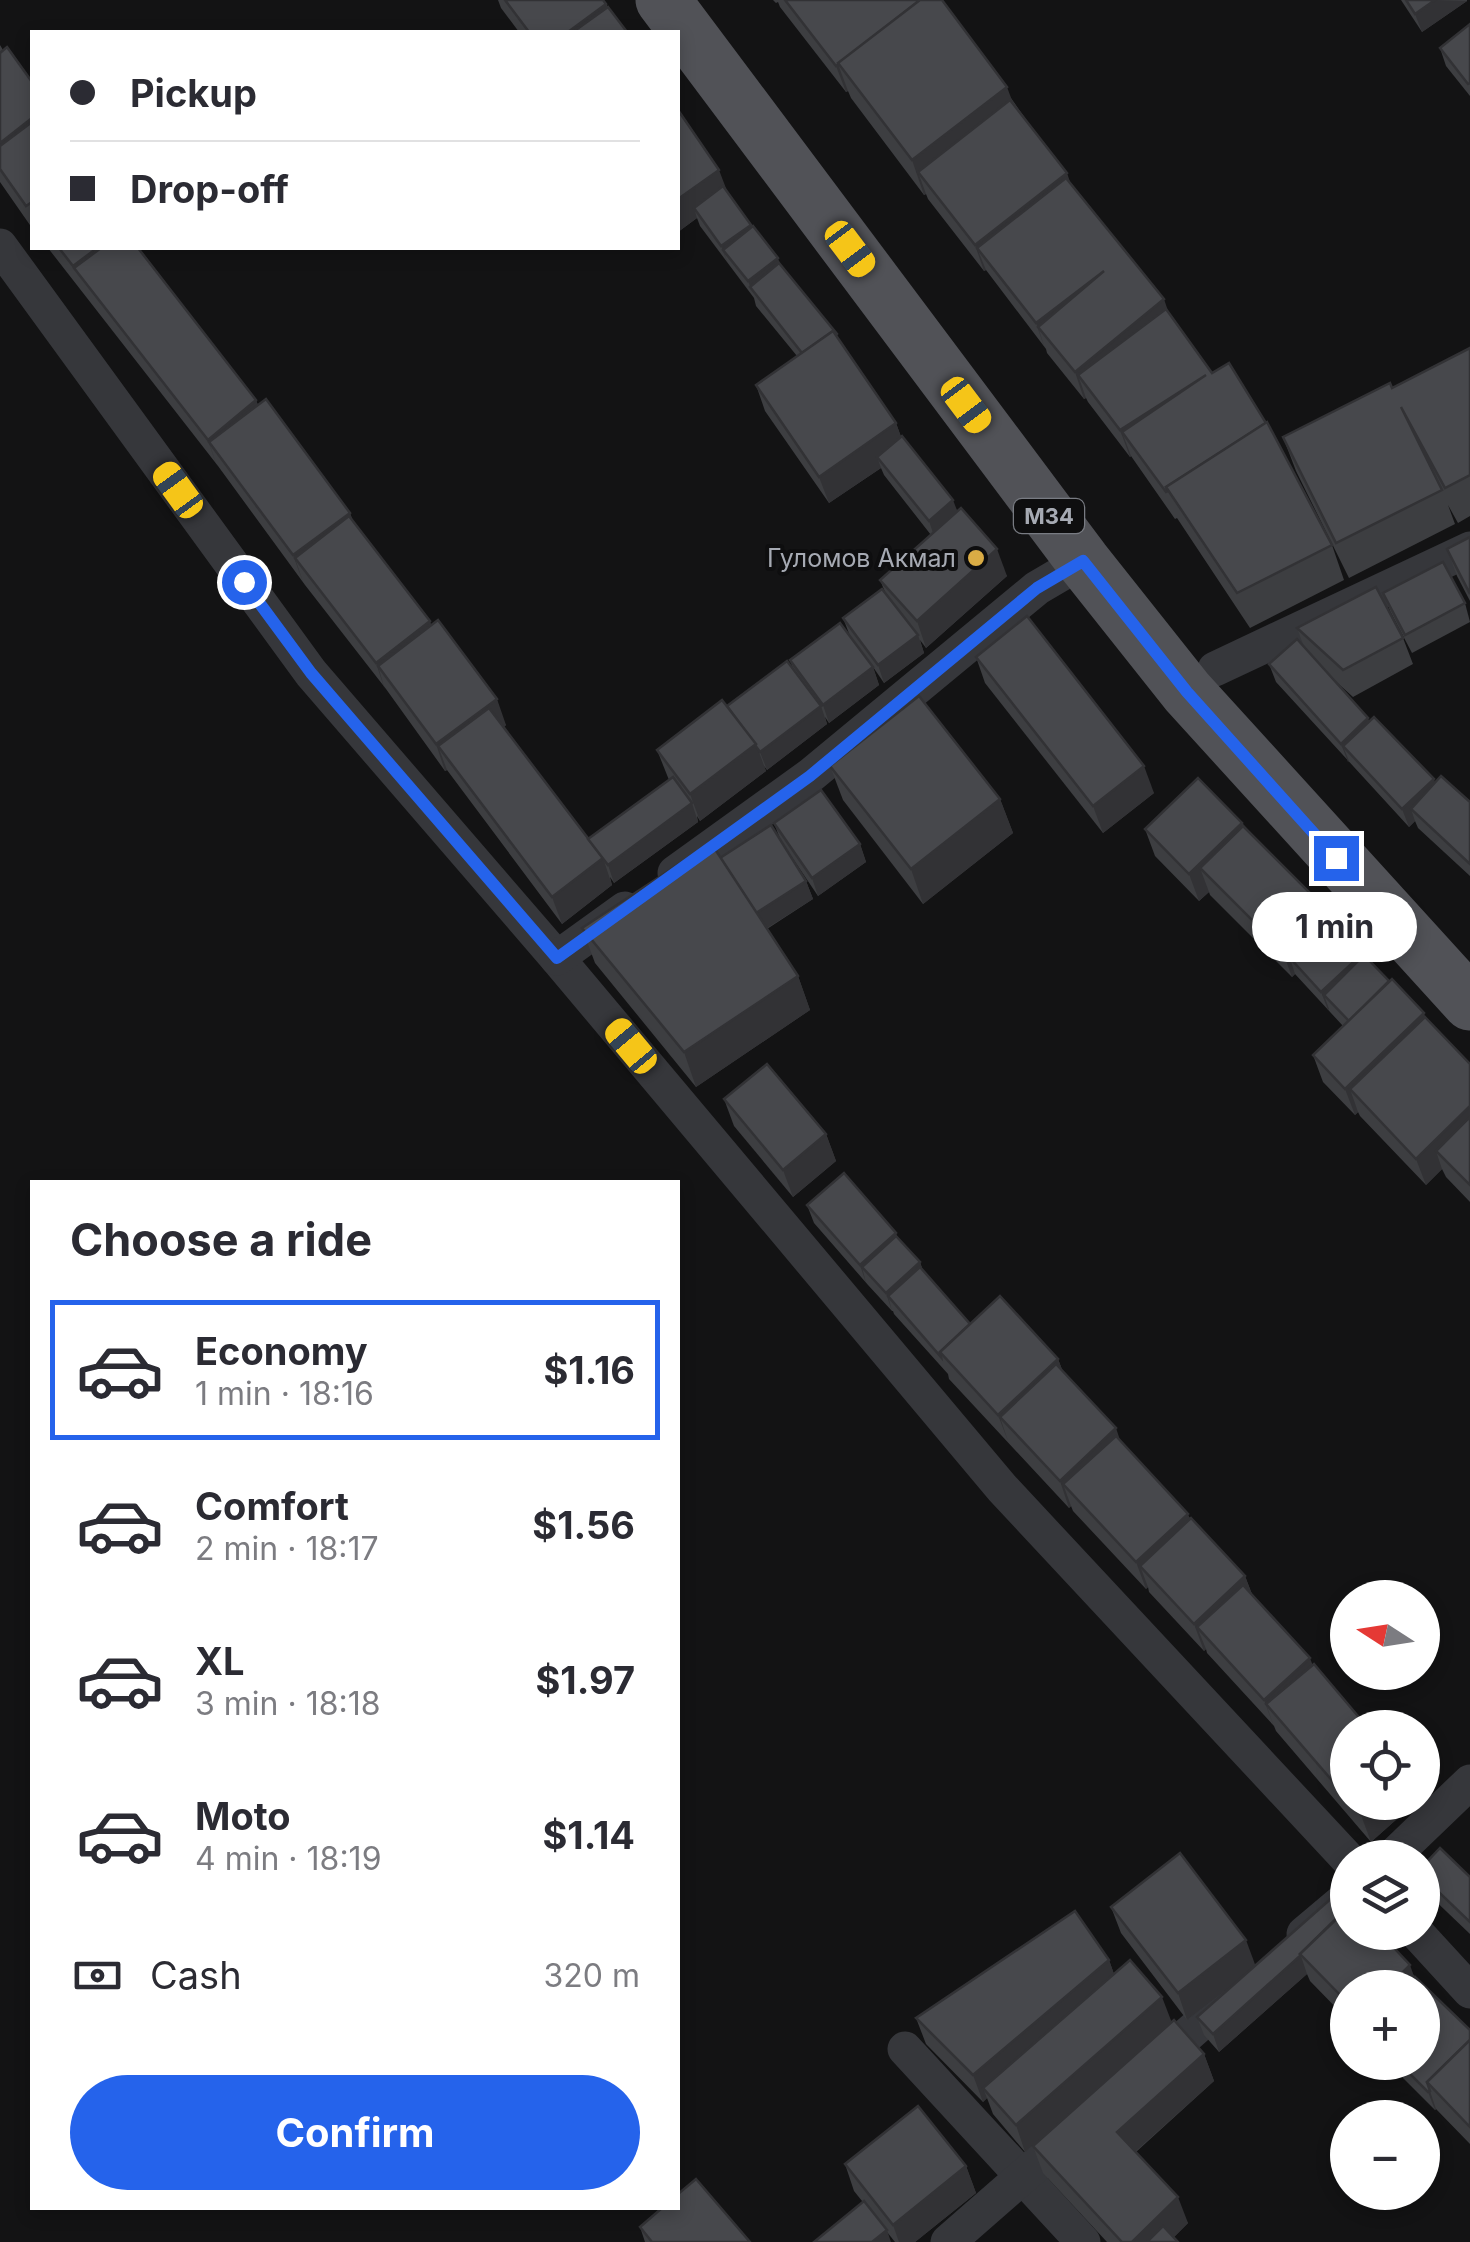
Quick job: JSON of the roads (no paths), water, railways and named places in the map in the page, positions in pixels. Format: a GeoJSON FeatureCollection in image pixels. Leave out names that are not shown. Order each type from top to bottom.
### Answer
{"type":"FeatureCollection","features":[{"type":"Feature","properties":{"kind":"main road","name":"M34"},"geometry":{"type":"LineString","coordinates":[[663,0],[1083,561],[1200,706],[1470,1003]]}},
{"type":"Feature","properties":{"kind":"main road","name":"M34"},"geometry":{"type":"LineString","coordinates":[[706,0],[1099,523],[1215,670],[1470,954]]}},
{"type":"Feature","properties":{"kind":"street"},"geometry":{"type":"LineString","coordinates":[[0,246],[311,673],[557,958],[1002,1488],[1330,1840]]}},
{"type":"Feature","properties":{"kind":"street"},"geometry":{"type":"LineString","coordinates":[[1215,670],[1470,549]]}},
{"type":"Feature","properties":{"kind":"street"},"geometry":{"type":"LineString","coordinates":[[557,958],[810,776],[1037,588],[1083,561]]}},
{"type":"Feature","properties":{"kind":"street"},"geometry":{"type":"LineString","coordinates":[[1410,1840],[1470,1782]]}},
{"type":"Feature","properties":{"kind":"street"},"geometry":{"type":"LineString","coordinates":[[1126,2088],[1330,1912]]}},
{"type":"Feature","properties":{"kind":"street"},"geometry":{"type":"LineString","coordinates":[[1432,1950],[1470,1991]]}},
{"type":"Feature","properties":{"kind":"street"},"geometry":{"type":"LineString","coordinates":[[905,2049],[1083,2242]]}},
{"type":"Feature","properties":{"kind":"street"},"geometry":{"type":"LineString","coordinates":[[948,2242],[1096,2114]]}},
{"type":"Feature","properties":{"kind":"place","name":"Гуломов Акмал"},"geometry":{"type":"Point","coordinates":[976,558]}}]}
